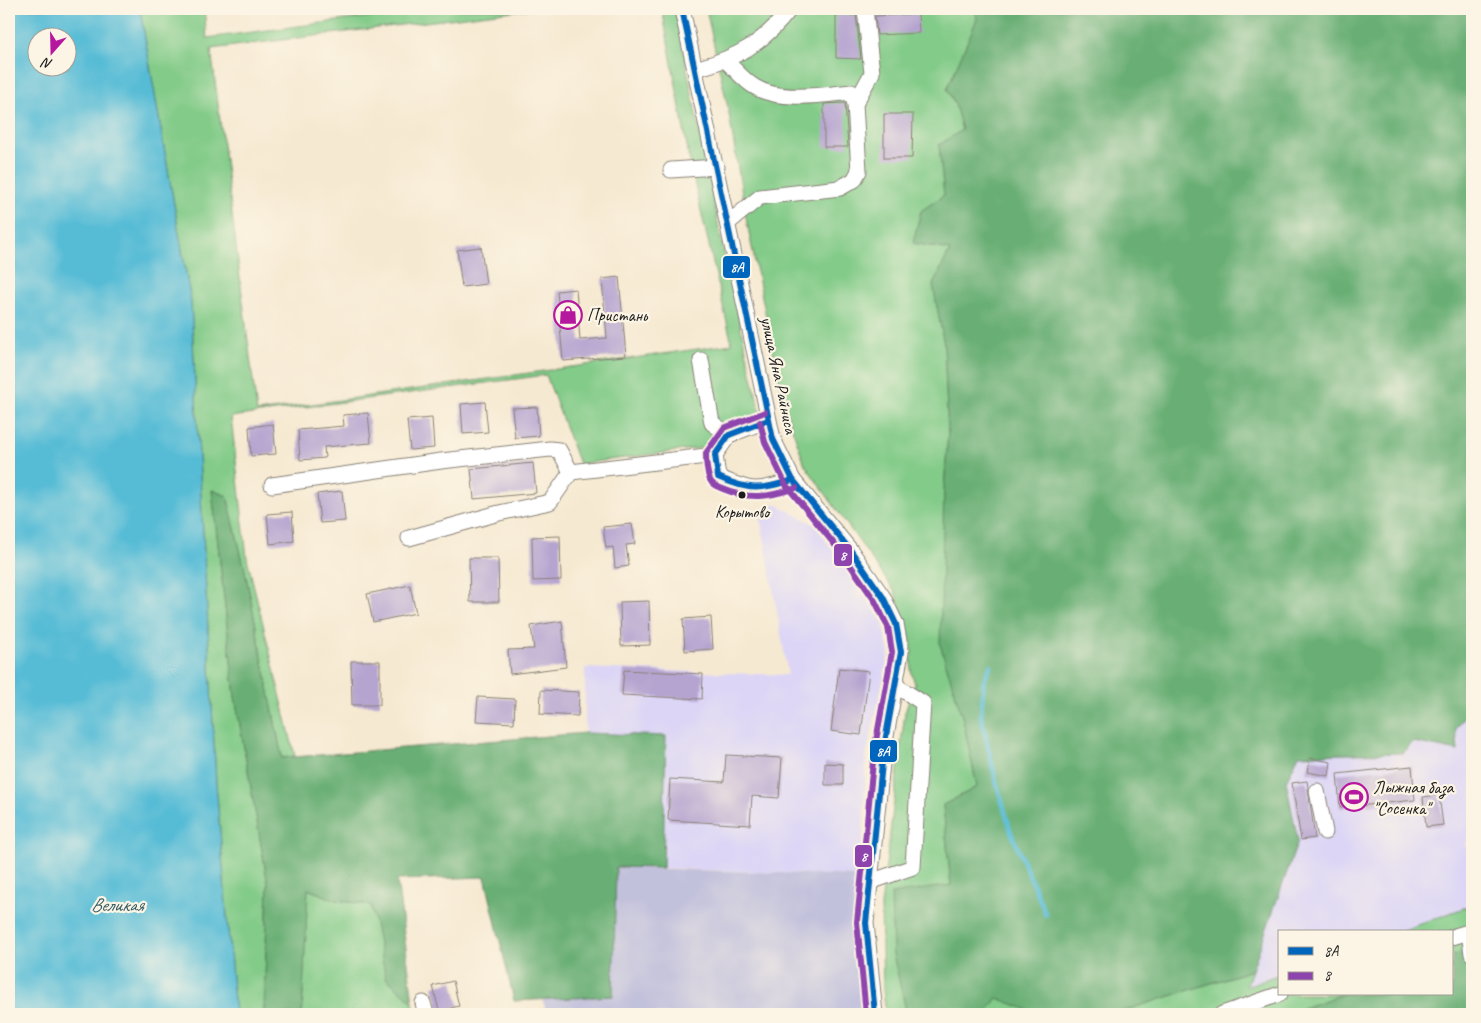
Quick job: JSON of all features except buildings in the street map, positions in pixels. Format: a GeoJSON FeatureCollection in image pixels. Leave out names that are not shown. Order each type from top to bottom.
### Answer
{"type":"FeatureCollection","features":[{"type":"Feature","properties":{"kind":"street","name":"улица Яна Райниса"},"geometry":{"type":"LineString","coordinates":[[682,9],[717,167],[772,439],[793,480],[852,551],[882,596],[896,624],[900,652],[883,753],[866,923],[875,1014]]}},
{"type":"Feature","properties":{"kind":"street"},"geometry":{"type":"LineString","coordinates":[[695,69],[726,60],[759,42],[790,9]]}},
{"type":"Feature","properties":{"kind":"street"},"geometry":{"type":"LineString","coordinates":[[855,104],[872,73],[865,9]]}},
{"type":"Feature","properties":{"kind":"street"},"geometry":{"type":"LineString","coordinates":[[726,60],[753,87],[768,94],[805,96],[850,92],[855,104],[860,171],[854,180],[840,188],[760,198],[728,223]]}},
{"type":"Feature","properties":{"kind":"street"},"geometry":{"type":"LineString","coordinates":[[671,170],[717,167]]}},
{"type":"Feature","properties":{"kind":"street"},"geometry":{"type":"LineString","coordinates":[[701,360],[712,424],[729,435]]}},
{"type":"Feature","properties":{"kind":"street"},"geometry":{"type":"LineString","coordinates":[[768,420],[729,435],[715,455],[718,477],[745,489],[762,490],[793,480]]}},
{"type":"Feature","properties":{"kind":"street"},"geometry":{"type":"LineString","coordinates":[[272,485],[441,461],[550,449],[559,450],[572,472]]}},
{"type":"Feature","properties":{"kind":"street"},"geometry":{"type":"LineString","coordinates":[[409,538],[499,513],[550,502],[572,472],[715,455]]}},
{"type":"Feature","properties":{"kind":"street"},"geometry":{"type":"LineString","coordinates":[[870,882],[913,867],[923,702],[895,685]]}},
{"type":"Feature","properties":{"kind":"street"},"geometry":{"type":"LineString","coordinates":[[1317,791],[1325,832]]}},
{"type":"Feature","properties":{"kind":"street"},"geometry":{"type":"LineString","coordinates":[[1454,936],[1470,931],[1472,954]]}},
{"type":"Feature","properties":{"kind":"street"},"geometry":{"type":"LineString","coordinates":[[1222,1014],[1278,995]]}},
{"type":"Feature","properties":{"kind":"shaded area"},"geometry":{"type":"Polygon","coordinates":[[[776,504],[815,525],[883,623],[889,654],[866,756],[861,876],[663,868],[666,736],[585,733],[585,668],[788,675],[760,514],[776,504]]]}},
{"type":"Feature","properties":{"kind":"shaded area"},"geometry":{"type":"Polygon","coordinates":[[[1472,707],[1472,832],[1466,843],[1472,876],[1472,905],[1403,930],[1278,930],[1278,975],[1245,987],[1298,841],[1286,781],[1299,755],[1403,753],[1413,742],[1457,751],[1456,729],[1472,707]]]}},
{"type":"Feature","properties":{"kind":"shaded area"},"geometry":{"type":"Polygon","coordinates":[[[616,867],[861,876],[867,1014],[546,1014],[543,999],[613,996],[616,867]]]}},
{"type":"Feature","properties":{"kind":"green space"},"geometry":{"type":"Polygon","coordinates":[[[140,9],[204,9],[207,38],[429,9],[529,9],[211,49],[257,412],[732,344],[691,168],[662,9],[675,9],[725,258],[760,412],[708,447],[579,464],[546,375],[231,417],[247,558],[295,756],[282,758],[244,566],[227,496],[212,490],[235,697],[268,884],[264,1014],[235,1014],[216,783],[191,302],[140,9]]]}},
{"type":"Feature","properties":{"kind":"green space"},"geometry":{"type":"Polygon","coordinates":[[[706,9],[1011,9],[982,139],[947,89],[955,104],[962,130],[939,145],[944,195],[921,211],[913,243],[950,250],[933,285],[944,344],[948,433],[944,491],[944,568],[963,720],[977,787],[943,805],[951,886],[893,954],[907,1014],[886,1014],[883,990],[881,906],[905,712],[915,684],[911,671],[912,644],[895,592],[805,465],[784,405],[747,223],[728,108],[706,9]]]}},
{"type":"Feature","properties":{"kind":"green space"},"geometry":{"type":"Polygon","coordinates":[[[975,9],[1472,9],[1472,707],[1456,729],[1458,751],[1413,742],[1403,753],[1299,755],[1286,781],[1298,841],[1252,970],[1114,1014],[1039,1014],[997,998],[985,1014],[907,1014],[893,954],[891,894],[951,885],[943,805],[977,787],[963,720],[940,644],[944,491],[948,433],[944,344],[933,285],[950,250],[913,243],[921,211],[944,195],[939,145],[962,130],[955,104],[947,89],[977,19],[975,9]]]}},
{"type":"Feature","properties":{"kind":"green space"},"geometry":{"type":"Polygon","coordinates":[[[212,490],[227,496],[244,566],[282,758],[585,733],[666,736],[663,868],[616,867],[613,996],[514,1001],[485,877],[397,880],[413,1002],[386,978],[371,905],[336,900],[308,889],[302,1014],[264,1014],[268,884],[235,697],[212,490]]]}},
{"type":"Feature","properties":{"kind":"green space"},"geometry":{"type":"Polygon","coordinates":[[[307,889],[336,900],[372,905],[386,978],[413,1002],[415,1014],[302,1014],[307,889]]]}},
{"type":"Feature","properties":{"kind":"green space"},"geometry":{"type":"Polygon","coordinates":[[[1472,905],[1472,949],[1454,955],[1454,930],[1403,930],[1472,905]]]}},
{"type":"Feature","properties":{"kind":"green space"},"geometry":{"type":"Polygon","coordinates":[[[1472,949],[1472,1014],[1286,1014],[1337,996],[1454,996],[1454,955],[1472,949]]]}},
{"type":"Feature","properties":{"kind":"green space"},"geometry":{"type":"Polygon","coordinates":[[[1252,970],[1246,986],[1278,975],[1278,996],[1337,996],[1286,1014],[1114,1014],[1252,970]]]}},
{"type":"Feature","properties":{"kind":"green space"},"geometry":{"type":"Polygon","coordinates":[[[996,997],[1039,1014],[985,1014],[996,997]]]}},
{"type":"Feature","properties":{"kind":"water","name":"Великая"},"geometry":{"type":"Polygon","coordinates":[[[9,9],[140,9],[191,302],[216,783],[235,1014],[9,1014],[9,9]]]}},
{"type":"Feature","properties":{"kind":"waterway"},"geometry":{"type":"LineString","coordinates":[[991,665],[984,680],[981,715],[996,781],[1011,832],[1046,915]]}},
{"type":"Feature","properties":{"kind":"transit line","name":"8А"},"geometry":{"type":"LineString","coordinates":[[682,9],[773,439],[793,480],[851,551],[883,597],[896,624],[901,652],[883,753],[866,923],[875,1014]]}},
{"type":"Feature","properties":{"kind":"transit line","name":"8"},"geometry":{"type":"LineString","coordinates":[[765,412],[724,428],[706,453],[710,480],[714,485],[723,489],[750,496],[777,494],[796,488]]}},
{"type":"Feature","properties":{"kind":"transit line","name":"8А"},"geometry":{"type":"LineString","coordinates":[[768,420],[729,435],[715,455],[718,477],[738,485],[755,488],[772,486],[793,480]]}},
{"type":"Feature","properties":{"kind":"transit line","name":"8"},"geometry":{"type":"LineString","coordinates":[[760,422],[765,442],[786,485],[844,556],[875,601],[888,627],[892,652],[874,752],[857,922],[866,1014]]}},
{"type":"Feature","properties":{"kind":"place","name":"Пристань"},"geometry":{"type":"Point","coordinates":[568,315]}},
{"type":"Feature","properties":{"kind":"place","name":"Корытово"},"geometry":{"type":"Point","coordinates":[742,495]}},
{"type":"Feature","properties":{"kind":"place","name":"Лыжная база \"Сосенка\""},"geometry":{"type":"Point","coordinates":[1354,797]}}]}
